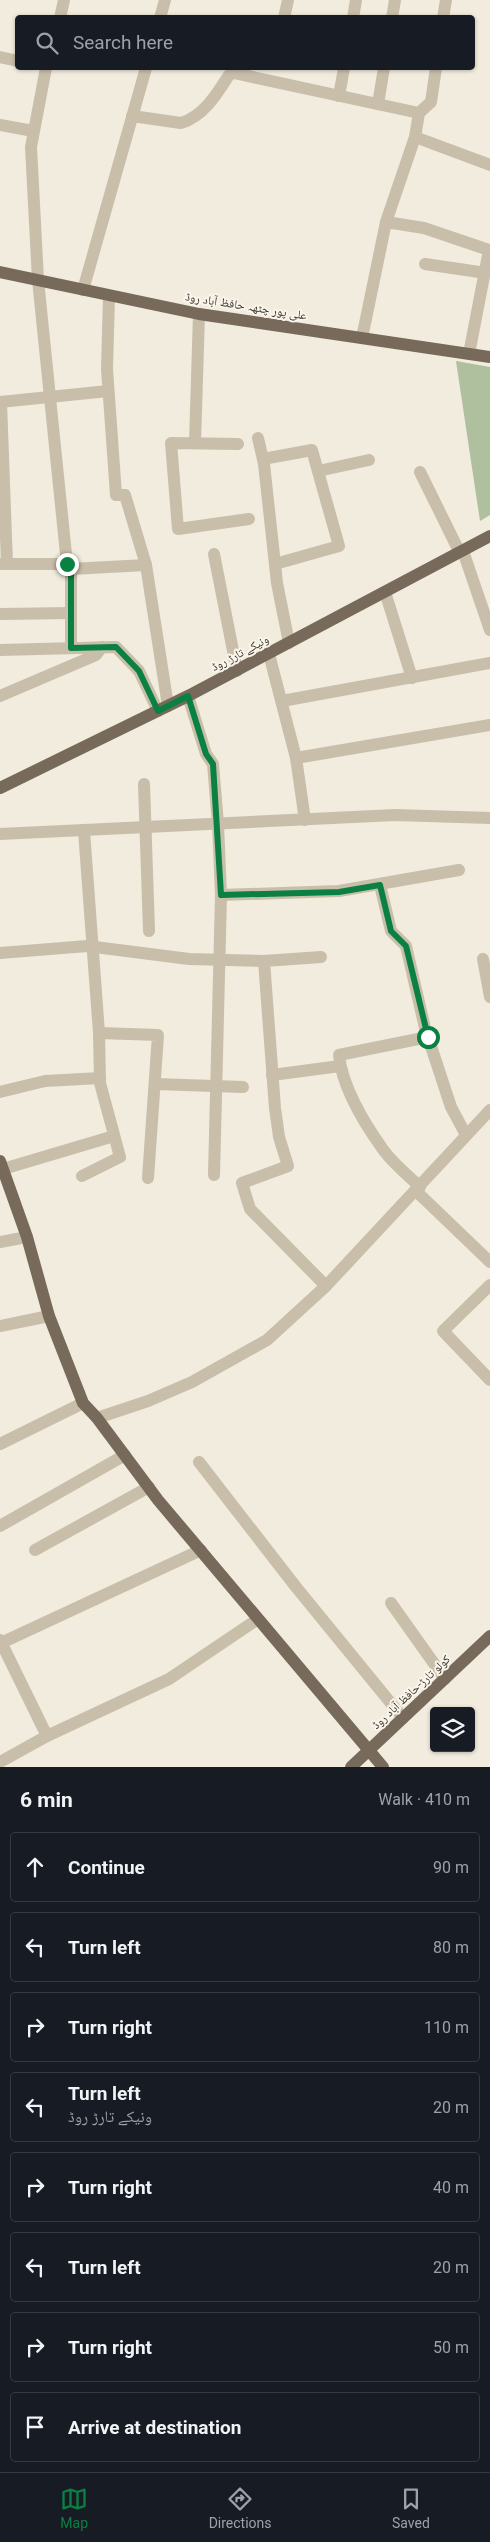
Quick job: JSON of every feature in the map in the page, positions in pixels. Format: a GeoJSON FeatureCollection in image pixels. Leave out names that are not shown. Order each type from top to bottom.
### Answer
{"type":"FeatureCollection","features":[{"type":"Feature","properties":{"kind":"main road","name":"علی پور چٹھہ حافظ آباد روڈ"},"geometry":{"type":"LineString","coordinates":[[0,272],[200,314],[490,358]]}},
{"type":"Feature","properties":{"kind":"main road","name":"ونیکے تارڑ روڈ"},"geometry":{"type":"LineString","coordinates":[[0,788],[163,709],[490,536]]}},
{"type":"Feature","properties":{"kind":"main road"},"geometry":{"type":"LineString","coordinates":[[1,1165],[27,1237],[49,1316],[84,1403],[200,1550],[384,1767]]}},
{"type":"Feature","properties":{"kind":"main road","name":"کولو تارڑ-حافظ آباد روڈ"},"geometry":{"type":"LineString","coordinates":[[351,1767],[490,1636]]}},
{"type":"Feature","properties":{"kind":"street"},"geometry":{"type":"LineString","coordinates":[[61,15],[64,0]]}},
{"type":"Feature","properties":{"kind":"street"},"geometry":{"type":"LineString","coordinates":[[161,15],[165,0]]}},
{"type":"Feature","properties":{"kind":"street"},"geometry":{"type":"LineString","coordinates":[[285,15],[288,0]]}},
{"type":"Feature","properties":{"kind":"street"},"geometry":{"type":"LineString","coordinates":[[354,15],[356,0]]}},
{"type":"Feature","properties":{"kind":"street"},"geometry":{"type":"LineString","coordinates":[[392,15],[395,0]]}},
{"type":"Feature","properties":{"kind":"street"},"geometry":{"type":"LineString","coordinates":[[444,15],[446,0]]}},
{"type":"Feature","properties":{"kind":"street"},"geometry":{"type":"LineString","coordinates":[[0,57],[15,60]]}},
{"type":"Feature","properties":{"kind":"street"},"geometry":{"type":"LineString","coordinates":[[46,70],[31,147],[35,184],[38,280],[69,567],[71,648]]}},
{"type":"Feature","properties":{"kind":"street"},"geometry":{"type":"LineString","coordinates":[[83,290],[145,70]]}},
{"type":"Feature","properties":{"kind":"street"},"geometry":{"type":"LineString","coordinates":[[269,80],[272,70]]}},
{"type":"Feature","properties":{"kind":"street"},"geometry":{"type":"LineString","coordinates":[[339,96],[344,70]]}},
{"type":"Feature","properties":{"kind":"street"},"geometry":{"type":"LineString","coordinates":[[378,104],[384,70]]}},
{"type":"Feature","properties":{"kind":"street"},"geometry":{"type":"LineString","coordinates":[[362,338],[386,222],[415,137],[420,113],[431,102],[436,70]]}},
{"type":"Feature","properties":{"kind":"street"},"geometry":{"type":"LineString","coordinates":[[132,116],[181,122],[187,121],[205,108],[228,75],[234,73],[420,113]]}},
{"type":"Feature","properties":{"kind":"street"},"geometry":{"type":"LineString","coordinates":[[0,125],[33,131]]}},
{"type":"Feature","properties":{"kind":"street"},"geometry":{"type":"LineString","coordinates":[[415,137],[490,164]]}},
{"type":"Feature","properties":{"kind":"street"},"geometry":{"type":"LineString","coordinates":[[386,222],[424,228],[486,248],[490,254],[469,354]]}},
{"type":"Feature","properties":{"kind":"street"},"geometry":{"type":"LineString","coordinates":[[425,264],[486,274]]}},
{"type":"Feature","properties":{"kind":"street"},"geometry":{"type":"LineString","coordinates":[[109,296],[107,369],[116,495],[125,495],[146,565],[163,709]]}},
{"type":"Feature","properties":{"kind":"street"},"geometry":{"type":"LineString","coordinates":[[195,442],[200,314]]}},
{"type":"Feature","properties":{"kind":"street"},"geometry":{"type":"LineString","coordinates":[[108,392],[0,402],[4,564],[69,567],[146,565]]}},
{"type":"Feature","properties":{"kind":"street"},"geometry":{"type":"LineString","coordinates":[[258,438],[263,459],[276,583],[289,643]]}},
{"type":"Feature","properties":{"kind":"street"},"geometry":{"type":"LineString","coordinates":[[238,444],[172,443],[178,529],[249,519]]}},
{"type":"Feature","properties":{"kind":"street"},"geometry":{"type":"LineString","coordinates":[[263,459],[312,450],[339,546],[275,564]]}},
{"type":"Feature","properties":{"kind":"street"},"geometry":{"type":"LineString","coordinates":[[318,471],[369,460]]}},
{"type":"Feature","properties":{"kind":"street"},"geometry":{"type":"LineString","coordinates":[[420,472],[462,552],[490,630]]}},
{"type":"Feature","properties":{"kind":"street"},"geometry":{"type":"LineString","coordinates":[[214,554],[237,670]]}},
{"type":"Feature","properties":{"kind":"street"},"geometry":{"type":"LineString","coordinates":[[385,592],[412,678]]}},
{"type":"Feature","properties":{"kind":"street"},"geometry":{"type":"LineString","coordinates":[[0,614],[71,613]]}},
{"type":"Feature","properties":{"kind":"street"},"geometry":{"type":"LineString","coordinates":[[0,696],[96,655],[102,647]]}},
{"type":"Feature","properties":{"kind":"street"},"geometry":{"type":"LineString","coordinates":[[0,650],[116,647],[125,654],[139,671],[163,709]]}},
{"type":"Feature","properties":{"kind":"street"},"geometry":{"type":"LineString","coordinates":[[269,654],[296,758],[304,820]]}},
{"type":"Feature","properties":{"kind":"street"},"geometry":{"type":"LineString","coordinates":[[282,701],[490,663]]}},
{"type":"Feature","properties":{"kind":"street"},"geometry":{"type":"LineString","coordinates":[[188,696],[206,754],[213,764],[218,824],[221,895],[214,1175]]}},
{"type":"Feature","properties":{"kind":"street"},"geometry":{"type":"LineString","coordinates":[[296,758],[490,725]]}},
{"type":"Feature","properties":{"kind":"street"},"geometry":{"type":"LineString","coordinates":[[144,784],[148,828],[149,931]]}},
{"type":"Feature","properties":{"kind":"street"},"geometry":{"type":"LineString","coordinates":[[0,834],[395,815],[490,818]]}},
{"type":"Feature","properties":{"kind":"street"},"geometry":{"type":"LineString","coordinates":[[82,1176],[120,1157],[100,1078],[99,1034],[84,831]]}},
{"type":"Feature","properties":{"kind":"street"},"geometry":{"type":"LineString","coordinates":[[221,895],[339,892],[459,870]]}},
{"type":"Feature","properties":{"kind":"street"},"geometry":{"type":"LineString","coordinates":[[380,885],[391,931],[406,946],[428,1037],[451,1107],[466,1135]]}},
{"type":"Feature","properties":{"kind":"street"},"geometry":{"type":"LineString","coordinates":[[0,953],[93,947],[189,959],[264,961],[321,957]]}},
{"type":"Feature","properties":{"kind":"street"},"geometry":{"type":"LineString","coordinates":[[264,961],[272,1075],[279,1137],[288,1166],[242,1183],[250,1209],[326,1286]]}},
{"type":"Feature","properties":{"kind":"street"},"geometry":{"type":"LineString","coordinates":[[486,962],[490,997]]}},
{"type":"Feature","properties":{"kind":"street"},"geometry":{"type":"LineString","coordinates":[[99,1034],[158,1036],[148,1178]]}},
{"type":"Feature","properties":{"kind":"street"},"geometry":{"type":"LineString","coordinates":[[428,1037],[339,1055],[340,1066],[351,1093],[383,1150],[418,1189],[490,1262]]}},
{"type":"Feature","properties":{"kind":"street"},"geometry":{"type":"LineString","coordinates":[[272,1075],[340,1066]]}},
{"type":"Feature","properties":{"kind":"street"},"geometry":{"type":"LineString","coordinates":[[0,1092],[45,1081],[100,1078]]}},
{"type":"Feature","properties":{"kind":"street"},"geometry":{"type":"LineString","coordinates":[[155,1084],[243,1087]]}},
{"type":"Feature","properties":{"kind":"street"},"geometry":{"type":"LineString","coordinates":[[97,1418],[148,1401],[235,1360],[267,1340],[326,1286],[490,1110]]}},
{"type":"Feature","properties":{"kind":"street"},"geometry":{"type":"LineString","coordinates":[[1,1165],[114,1136]]}},
{"type":"Feature","properties":{"kind":"street"},"geometry":{"type":"LineString","coordinates":[[0,1242],[27,1237]]}},
{"type":"Feature","properties":{"kind":"street"},"geometry":{"type":"LineString","coordinates":[[490,1285],[443,1331],[490,1380]]}},
{"type":"Feature","properties":{"kind":"street"},"geometry":{"type":"LineString","coordinates":[[0,1326],[49,1316]]}},
{"type":"Feature","properties":{"kind":"street"},"geometry":{"type":"LineString","coordinates":[[0,1444],[84,1403]]}},
{"type":"Feature","properties":{"kind":"street"},"geometry":{"type":"LineString","coordinates":[[0,1526],[125,1455]]}},
{"type":"Feature","properties":{"kind":"street"},"geometry":{"type":"LineString","coordinates":[[199,1462],[296,1587],[403,1718]]}},
{"type":"Feature","properties":{"kind":"street"},"geometry":{"type":"LineString","coordinates":[[36,1550],[149,1487]]}},
{"type":"Feature","properties":{"kind":"street"},"geometry":{"type":"LineString","coordinates":[[47,1736],[1,1641],[200,1550]]}},
{"type":"Feature","properties":{"kind":"street"},"geometry":{"type":"LineString","coordinates":[[391,1603],[445,1679]]}},
{"type":"Feature","properties":{"kind":"street"},"geometry":{"type":"LineString","coordinates":[[0,1762],[47,1736],[169,1679],[258,1618]]}},
{"type":"Feature","properties":{"kind":"green space"},"geometry":{"type":"Polygon","coordinates":[[[456,361],[490,367],[490,515],[480,521],[456,361]]]}},
{"type":"Feature","properties":{"kind":"route"},"geometry":{"type":"LineString","coordinates":[[67,564],[71,570],[71,648],[116,647],[125,654],[139,671],[158,711],[188,696],[206,754],[213,764],[221,895],[339,892],[380,885],[391,931],[406,946],[428,1037]]}}]}
